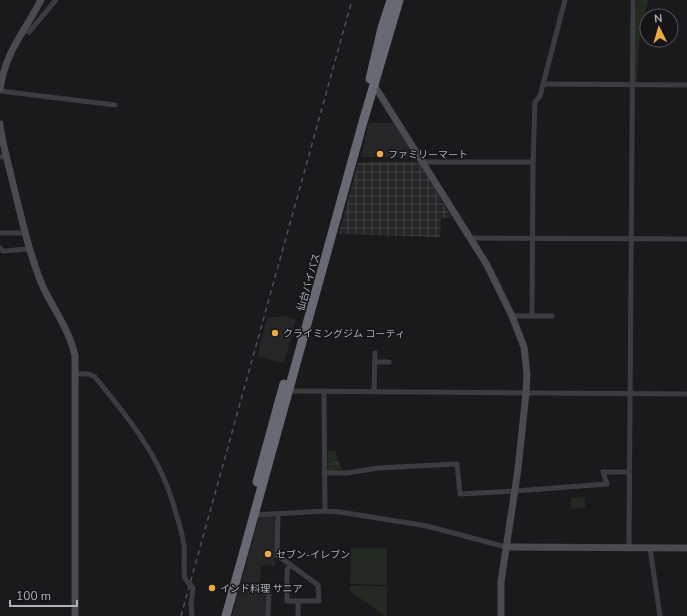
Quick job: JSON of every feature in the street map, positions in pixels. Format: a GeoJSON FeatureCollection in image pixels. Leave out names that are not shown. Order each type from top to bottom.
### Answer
{"type":"FeatureCollection","features":[{"type":"Feature","properties":{"kind":"highway","name":"仙台バイパス"},"geometry":{"type":"LineString","coordinates":[[226,616],[368,87],[382,28],[391,0]]}},
{"type":"Feature","properties":{"kind":"highway","name":"仙台バイパス"},"geometry":{"type":"LineString","coordinates":[[220,616],[399,0]]}},
{"type":"Feature","properties":{"kind":"street"},"geometry":{"type":"LineString","coordinates":[[23,28],[29,32],[56,0]]}},
{"type":"Feature","properties":{"kind":"street"},"geometry":{"type":"LineString","coordinates":[[532,316],[535,102],[540,96],[544,84],[565,0]]}},
{"type":"Feature","properties":{"kind":"street"},"geometry":{"type":"LineString","coordinates":[[629,548],[633,0]]}},
{"type":"Feature","properties":{"kind":"street"},"geometry":{"type":"LineString","coordinates":[[49,8],[40,1],[23,28],[9,54],[0,90],[115,105]]}},
{"type":"Feature","properties":{"kind":"street"},"geometry":{"type":"LineString","coordinates":[[544,84],[687,85]]}},
{"type":"Feature","properties":{"kind":"street"},"geometry":{"type":"LineString","coordinates":[[374,85],[487,265],[512,316],[524,347],[527,374],[526,393],[515,491],[501,582],[501,616]]}},
{"type":"Feature","properties":{"kind":"street"},"geometry":{"type":"LineString","coordinates":[[0,124],[3,157],[35,268],[68,333],[73,345],[75,356],[75,616]]}},
{"type":"Feature","properties":{"kind":"street"},"geometry":{"type":"LineString","coordinates":[[422,162],[533,162]]}},
{"type":"Feature","properties":{"kind":"street"},"geometry":{"type":"LineString","coordinates":[[0,233],[26,233]]}},
{"type":"Feature","properties":{"kind":"street"},"geometry":{"type":"LineString","coordinates":[[470,238],[687,239]]}},
{"type":"Feature","properties":{"kind":"street"},"geometry":{"type":"LineString","coordinates":[[0,248],[3,251],[30,249]]}},
{"type":"Feature","properties":{"kind":"street"},"geometry":{"type":"LineString","coordinates":[[512,316],[552,316]]}},
{"type":"Feature","properties":{"kind":"street"},"geometry":{"type":"LineString","coordinates":[[374,391],[375,354]]}},
{"type":"Feature","properties":{"kind":"street"},"geometry":{"type":"LineString","coordinates":[[375,362],[389,362]]}},
{"type":"Feature","properties":{"kind":"street"},"geometry":{"type":"LineString","coordinates":[[76,374],[89,374],[95,377],[125,415],[149,450],[162,473],[173,502],[182,533],[184,545],[185,579],[193,588],[191,604],[192,616]]}},
{"type":"Feature","properties":{"kind":"street"},"geometry":{"type":"LineString","coordinates":[[286,391],[687,394]]}},
{"type":"Feature","properties":{"kind":"street"},"geometry":{"type":"LineString","coordinates":[[324,391],[325,511]]}},
{"type":"Feature","properties":{"kind":"street"},"geometry":{"type":"LineString","coordinates":[[324,472],[347,473],[378,468],[457,464],[460,494],[607,484],[604,472],[630,472]]}},
{"type":"Feature","properties":{"kind":"street"},"geometry":{"type":"LineString","coordinates":[[254,515],[325,511],[369,516],[428,526],[506,547],[687,548]]}},
{"type":"Feature","properties":{"kind":"street"},"geometry":{"type":"LineString","coordinates":[[278,514],[277,555],[291,565],[318,585],[319,601],[288,601],[287,570],[291,565]]}},
{"type":"Feature","properties":{"kind":"street"},"geometry":{"type":"LineString","coordinates":[[650,548],[660,616]]}},
{"type":"Feature","properties":{"kind":"street"},"geometry":{"type":"LineString","coordinates":[[268,616],[269,591]]}},
{"type":"Feature","properties":{"kind":"street"},"geometry":{"type":"LineString","coordinates":[[298,601],[298,616]]}},
{"type":"Feature","properties":{"kind":"shaded area"},"geometry":{"type":"Polygon","coordinates":[[[369,123],[394,123],[415,158],[360,157],[369,123]]]}},
{"type":"Feature","properties":{"kind":"shaded area"},"geometry":{"type":"Polygon","coordinates":[[[418,162],[452,218],[441,218],[440,237],[339,234],[358,163],[418,162]]]}},
{"type":"Feature","properties":{"kind":"shaded area"},"geometry":{"type":"Polygon","coordinates":[[[285,316],[296,319],[284,363],[257,357],[267,318],[285,316]]]}},
{"type":"Feature","properties":{"kind":"shaded area"},"geometry":{"type":"Polygon","coordinates":[[[273,516],[275,520],[275,566],[261,565],[260,583],[266,584],[266,616],[232,616],[259,517],[273,516]]]}},
{"type":"Feature","properties":{"kind":"green space"},"geometry":{"type":"Polygon","coordinates":[[[637,0],[648,0],[646,8],[639,8],[637,81],[635,81],[635,13],[637,0]]]}},
{"type":"Feature","properties":{"kind":"green space"},"geometry":{"type":"Polygon","coordinates":[[[328,451],[335,451],[342,470],[328,470],[328,451]]]}},
{"type":"Feature","properties":{"kind":"green space"},"geometry":{"type":"Polygon","coordinates":[[[585,497],[585,508],[571,509],[571,498],[585,497]]]}},
{"type":"Feature","properties":{"kind":"green space"},"geometry":{"type":"Polygon","coordinates":[[[351,548],[387,548],[387,585],[350,584],[351,548]]]}},
{"type":"Feature","properties":{"kind":"green space"},"geometry":{"type":"Polygon","coordinates":[[[350,586],[387,586],[387,616],[350,591],[350,586]]]}},
{"type":"Feature","properties":{"kind":"railway"},"geometry":{"type":"LineString","coordinates":[[181,616],[352,0]]}},
{"type":"Feature","properties":{"kind":"place","name":"ファミリーマート"},"geometry":{"type":"Point","coordinates":[380,154]}},
{"type":"Feature","properties":{"kind":"place","name":"クライミングジム コーティ"},"geometry":{"type":"Point","coordinates":[275,333]}},
{"type":"Feature","properties":{"kind":"place","name":"セブン-イレブン"},"geometry":{"type":"Point","coordinates":[268,554]}},
{"type":"Feature","properties":{"kind":"place","name":"インド料理 サニア"},"geometry":{"type":"Point","coordinates":[212,588]}}]}
